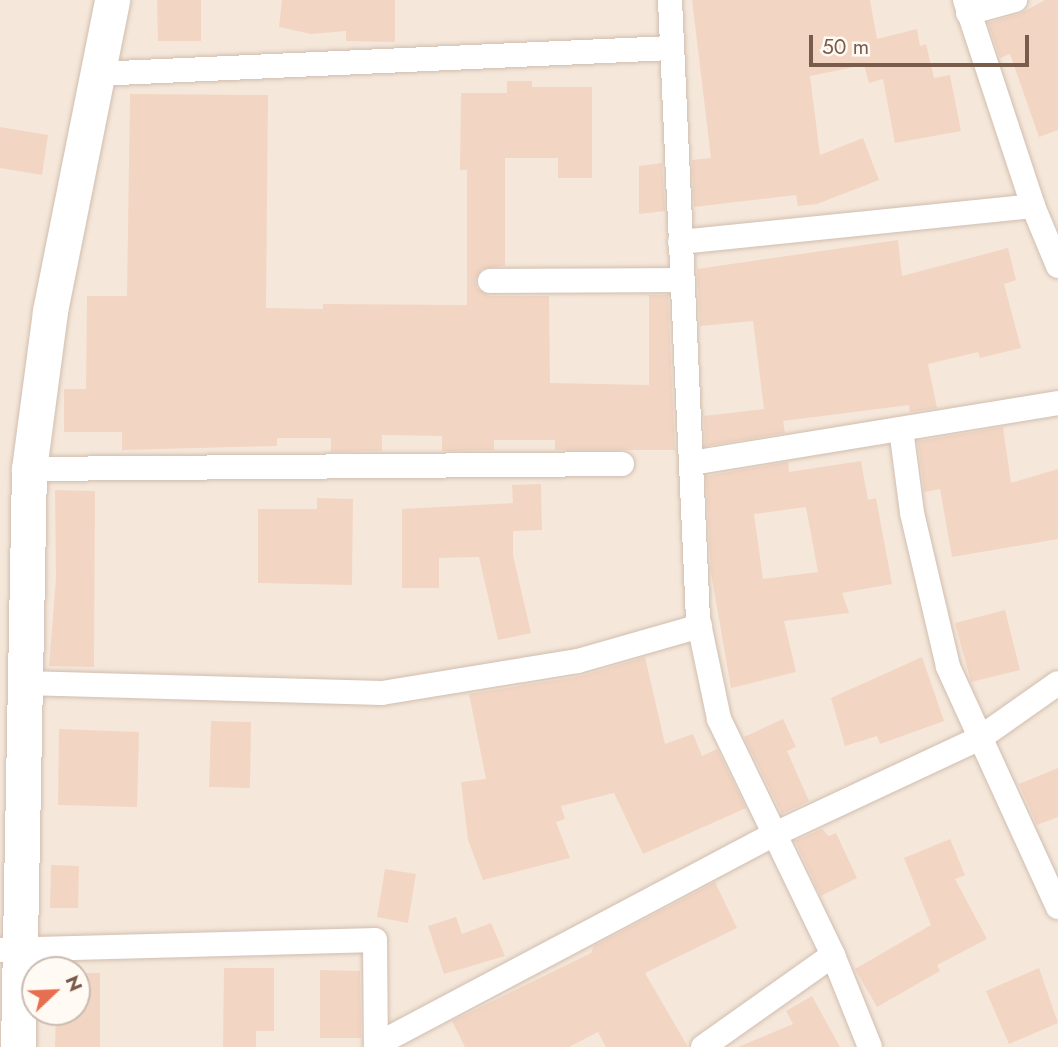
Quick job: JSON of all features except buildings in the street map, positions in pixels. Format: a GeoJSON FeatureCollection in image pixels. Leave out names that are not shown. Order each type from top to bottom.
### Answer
{"type":"FeatureCollection","features":[{"type":"Feature","properties":{"kind":"street"},"geometry":{"type":"LineString","coordinates":[[18,1047],[9,951],[24,683],[15,468],[50,311],[112,0]]}},
{"type":"Feature","properties":{"kind":"street"},"geometry":{"type":"LineString","coordinates":[[670,0],[700,626],[719,719],[833,955],[870,1047]]}},
{"type":"Feature","properties":{"kind":"street"},"geometry":{"type":"LineString","coordinates":[[1015,0],[966,6],[1033,206],[1057,262]]}},
{"type":"Feature","properties":{"kind":"street"},"geometry":{"type":"LineString","coordinates":[[96,74],[671,48]]}},
{"type":"Feature","properties":{"kind":"street"},"geometry":{"type":"LineString","coordinates":[[680,242],[1033,206]]}},
{"type":"Feature","properties":{"kind":"street"},"geometry":{"type":"LineString","coordinates":[[490,281],[682,280]]}},
{"type":"Feature","properties":{"kind":"street"},"geometry":{"type":"LineString","coordinates":[[692,463],[1058,403]]}},
{"type":"Feature","properties":{"kind":"street"},"geometry":{"type":"LineString","coordinates":[[901,429],[912,513],[948,667],[1058,907]]}},
{"type":"Feature","properties":{"kind":"street"},"geometry":{"type":"LineString","coordinates":[[15,468],[622,464]]}},
{"type":"Feature","properties":{"kind":"street"},"geometry":{"type":"LineString","coordinates":[[24,683],[382,694],[578,662],[700,626]]}},
{"type":"Feature","properties":{"kind":"street"},"geometry":{"type":"LineString","coordinates":[[9,951],[375,940],[376,1046],[775,834],[981,738],[1058,683]]}},
{"type":"Feature","properties":{"kind":"street"},"geometry":{"type":"LineString","coordinates":[[703,1047],[833,955]]}},
{"type":"Feature","properties":{"kind":"shaded area"},"geometry":{"type":"Polygon","coordinates":[[[0,0],[1058,0],[1058,1047],[0,1047],[0,0]]]}}]}
